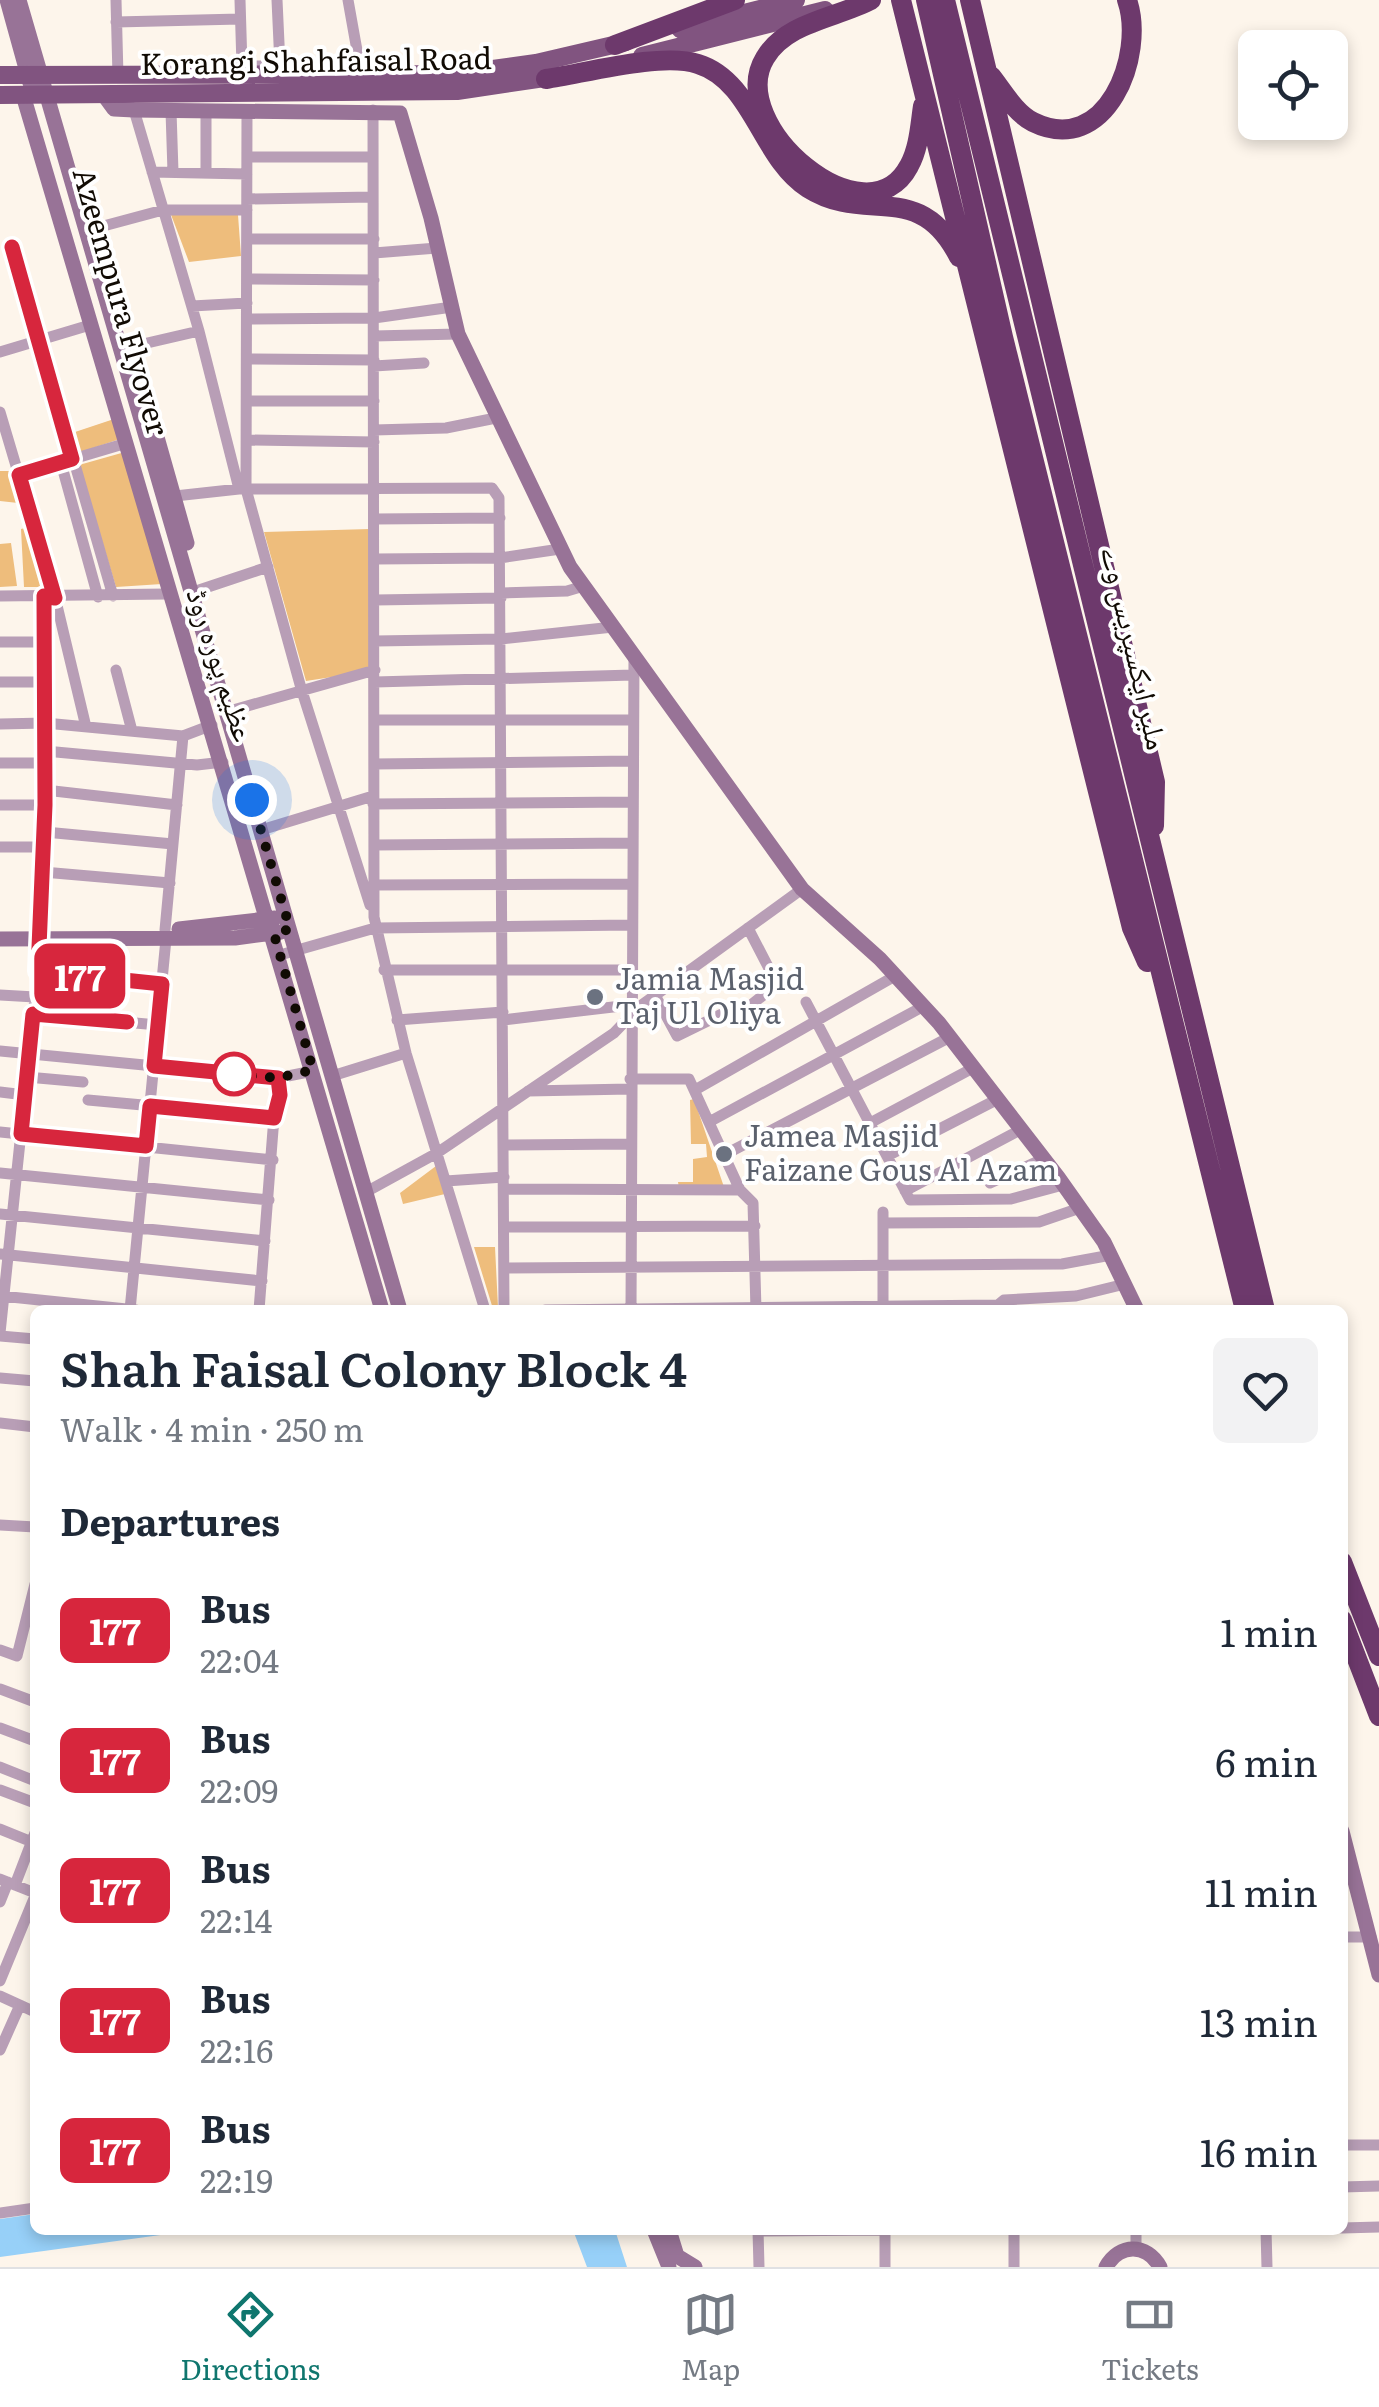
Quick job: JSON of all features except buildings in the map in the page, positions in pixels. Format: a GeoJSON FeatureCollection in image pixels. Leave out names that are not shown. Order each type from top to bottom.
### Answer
{"type":"FeatureCollection","features":[{"type":"Feature","properties":{"kind":"highway"},"geometry":{"type":"LineString","coordinates":[[616,44],[735,0]]}},
{"type":"Feature","properties":{"kind":"highway"},"geometry":{"type":"LineString","coordinates":[[871,0],[790,33],[765,56],[758,73],[759,102],[767,124],[818,178],[854,191],[874,191],[896,183],[909,167],[918,142],[924,97]]}},
{"type":"Feature","properties":{"kind":"highway"},"geometry":{"type":"LineString","coordinates":[[901,0],[1132,928],[1174,1024]]}},
{"type":"Feature","properties":{"kind":"highway","name":"ملیر ایکسپریس وے"},"geometry":{"type":"LineString","coordinates":[[926,0],[1003,337],[1244,1305]]}},
{"type":"Feature","properties":{"kind":"highway","name":"ملیر ایکسپریس وے"},"geometry":{"type":"LineString","coordinates":[[945,0],[1264,1305]]}},
{"type":"Feature","properties":{"kind":"highway"},"geometry":{"type":"LineString","coordinates":[[970,0],[1154,782],[1154,860]]}},
{"type":"Feature","properties":{"kind":"highway"},"geometry":{"type":"LineString","coordinates":[[984,66],[1014,106],[1033,122],[1062,128],[1084,125],[1112,102],[1122,78],[1132,32],[1127,0]]}},
{"type":"Feature","properties":{"kind":"highway"},"geometry":{"type":"LineString","coordinates":[[546,79],[667,61],[693,62],[710,68],[734,89],[766,143],[806,187],[856,203],[913,208],[950,241],[976,290]]}},
{"type":"Feature","properties":{"kind":"highway"},"geometry":{"type":"LineString","coordinates":[[1348,1577],[1379,1656]]}},
{"type":"Feature","properties":{"kind":"highway"},"geometry":{"type":"LineString","coordinates":[[1348,1636],[1379,1716]]}},
{"type":"Feature","properties":{"kind":"main road"},"geometry":{"type":"LineString","coordinates":[[4,0],[14,49],[10,75]]}},
{"type":"Feature","properties":{"kind":"main road","name":"Azeempura Flyover"},"geometry":{"type":"LineString","coordinates":[[4,0],[181,587]]}},
{"type":"Feature","properties":{"kind":"main road","name":"Azeempura Flyover"},"geometry":{"type":"LineString","coordinates":[[20,0],[181,587]]}},
{"type":"Feature","properties":{"kind":"main road"},"geometry":{"type":"LineString","coordinates":[[30,0],[50,75]]}},
{"type":"Feature","properties":{"kind":"main road","name":"Korangi Shahfaisal Road"},"geometry":{"type":"LineString","coordinates":[[10,75],[118,71],[456,82],[796,0]]}},
{"type":"Feature","properties":{"kind":"main road","name":"Korangi Shahfaisal Road"},"geometry":{"type":"LineString","coordinates":[[0,95],[58,101],[102,94],[546,79],[864,0]]}},
{"type":"Feature","properties":{"kind":"main road"},"geometry":{"type":"LineString","coordinates":[[14,49],[42,46]]}},
{"type":"Feature","properties":{"kind":"main road"},"geometry":{"type":"LineString","coordinates":[[102,94],[114,108],[134,110],[394,110],[404,120],[458,334],[560,549],[802,889],[924,1006],[1044,1159],[1111,1255],[1135,1305]]}},
{"type":"Feature","properties":{"kind":"main road","name":"عظیم پورہ روڈ"},"geometry":{"type":"LineString","coordinates":[[23,95],[90,326],[181,587],[223,762],[332,1076],[399,1305]]}},
{"type":"Feature","properties":{"kind":"main road"},"geometry":{"type":"LineString","coordinates":[[29,119],[58,101]]}},
{"type":"Feature","properties":{"kind":"main road","name":"عظیم پورہ روڈ"},"geometry":{"type":"LineString","coordinates":[[58,101],[175,496],[181,587],[188,617],[226,712],[261,830],[280,925]]}},
{"type":"Feature","properties":{"kind":"main road"},"geometry":{"type":"LineString","coordinates":[[0,931],[41,935],[165,935],[280,925]]}},
{"type":"Feature","properties":{"kind":"main road"},"geometry":{"type":"LineString","coordinates":[[0,939],[41,935]]}},
{"type":"Feature","properties":{"kind":"main road","name":"عظیم پورہ روڈ"},"geometry":{"type":"LineString","coordinates":[[288,952],[313,1070],[381,1305]]}},
{"type":"Feature","properties":{"kind":"main road"},"geometry":{"type":"LineString","coordinates":[[1348,1863],[1379,1975]]}},
{"type":"Feature","properties":{"kind":"main road"},"geometry":{"type":"LineString","coordinates":[[656,2235],[668,2263]]}},
{"type":"Feature","properties":{"kind":"main road"},"geometry":{"type":"LineString","coordinates":[[668,2263],[669,2235]]}},
{"type":"Feature","properties":{"kind":"main road"},"geometry":{"type":"LineString","coordinates":[[1106,2267],[1120,2251],[1136,2248],[1152,2255],[1160,2267]]}},
{"type":"Feature","properties":{"kind":"main road"},"geometry":{"type":"LineString","coordinates":[[668,2263],[695,2267]]}},
{"type":"Feature","properties":{"kind":"street"},"geometry":{"type":"LineString","coordinates":[[240,0],[242,66]]}},
{"type":"Feature","properties":{"kind":"street"},"geometry":{"type":"LineString","coordinates":[[277,0],[280,66]]}},
{"type":"Feature","properties":{"kind":"street"},"geometry":{"type":"LineString","coordinates":[[240,19],[115,8],[118,71],[356,63],[348,0]]}},
{"type":"Feature","properties":{"kind":"street"},"geometry":{"type":"LineString","coordinates":[[134,110],[301,688],[374,923],[406,1054],[483,1305]]}},
{"type":"Feature","properties":{"kind":"street"},"geometry":{"type":"LineString","coordinates":[[373,110],[374,923]]}},
{"type":"Feature","properties":{"kind":"street"},"geometry":{"type":"LineString","coordinates":[[171,111],[173,172]]}},
{"type":"Feature","properties":{"kind":"street"},"geometry":{"type":"LineString","coordinates":[[206,111],[206,173]]}},
{"type":"Feature","properties":{"kind":"street"},"geometry":{"type":"LineString","coordinates":[[243,489],[248,359],[247,112]]}},
{"type":"Feature","properties":{"kind":"street"},"geometry":{"type":"LineString","coordinates":[[247,157],[373,157]]}},
{"type":"Feature","properties":{"kind":"street"},"geometry":{"type":"LineString","coordinates":[[152,172],[247,174]]}},
{"type":"Feature","properties":{"kind":"street"},"geometry":{"type":"LineString","coordinates":[[96,228],[163,210],[373,197]]}},
{"type":"Feature","properties":{"kind":"street"},"geometry":{"type":"LineString","coordinates":[[247,239],[437,248]]}},
{"type":"Feature","properties":{"kind":"street"},"geometry":{"type":"LineString","coordinates":[[12,247],[40,340],[98,597]]}},
{"type":"Feature","properties":{"kind":"street"},"geometry":{"type":"LineString","coordinates":[[247,279],[374,280]]}},
{"type":"Feature","properties":{"kind":"street"},"geometry":{"type":"LineString","coordinates":[[192,306],[247,303]]}},
{"type":"Feature","properties":{"kind":"street"},"geometry":{"type":"LineString","coordinates":[[247,319],[374,318],[452,307]]}},
{"type":"Feature","properties":{"kind":"street"},"geometry":{"type":"LineString","coordinates":[[0,352],[90,326]]}},
{"type":"Feature","properties":{"kind":"street"},"geometry":{"type":"LineString","coordinates":[[130,347],[199,330]]}},
{"type":"Feature","properties":{"kind":"street"},"geometry":{"type":"LineString","coordinates":[[374,336],[458,334]]}},
{"type":"Feature","properties":{"kind":"street"},"geometry":{"type":"LineString","coordinates":[[248,359],[424,362]]}},
{"type":"Feature","properties":{"kind":"street"},"geometry":{"type":"LineString","coordinates":[[247,400],[374,401]]}},
{"type":"Feature","properties":{"kind":"street"},"geometry":{"type":"LineString","coordinates":[[0,412],[86,727]]}},
{"type":"Feature","properties":{"kind":"street"},"geometry":{"type":"LineString","coordinates":[[247,440],[374,436],[496,418]]}},
{"type":"Feature","properties":{"kind":"street"},"geometry":{"type":"LineString","coordinates":[[19,475],[120,445]]}},
{"type":"Feature","properties":{"kind":"street"},"geometry":{"type":"LineString","coordinates":[[66,461],[112,596]]}},
{"type":"Feature","properties":{"kind":"street"},"geometry":{"type":"LineString","coordinates":[[175,496],[243,489],[492,488],[499,498],[504,1305]]}},
{"type":"Feature","properties":{"kind":"street"},"geometry":{"type":"LineString","coordinates":[[375,519],[500,518]]}},
{"type":"Feature","properties":{"kind":"street"},"geometry":{"type":"LineString","coordinates":[[375,559],[500,558],[560,549]]}},
{"type":"Feature","properties":{"kind":"street"},"geometry":{"type":"LineString","coordinates":[[0,596],[112,596],[181,587],[268,567]]}},
{"type":"Feature","properties":{"kind":"street"},"geometry":{"type":"LineString","coordinates":[[375,600],[501,596],[584,586]]}},
{"type":"Feature","properties":{"kind":"street"},"geometry":{"type":"LineString","coordinates":[[30,1338],[0,1334],[6,1214],[16,1174],[41,935],[44,642],[49,597]]}},
{"type":"Feature","properties":{"kind":"street"},"geometry":{"type":"LineString","coordinates":[[375,641],[501,640],[612,627]]}},
{"type":"Feature","properties":{"kind":"street"},"geometry":{"type":"LineString","coordinates":[[0,642],[44,642]]}},
{"type":"Feature","properties":{"kind":"street"},"geometry":{"type":"LineString","coordinates":[[631,1305],[634,656]]}},
{"type":"Feature","properties":{"kind":"street"},"geometry":{"type":"LineString","coordinates":[[116,670],[132,732]]}},
{"type":"Feature","properties":{"kind":"street"},"geometry":{"type":"LineString","coordinates":[[226,712],[301,688],[375,676],[501,681],[633,675]]}},
{"type":"Feature","properties":{"kind":"street"},"geometry":{"type":"LineString","coordinates":[[0,682],[44,682]]}},
{"type":"Feature","properties":{"kind":"street"},"geometry":{"type":"LineString","coordinates":[[374,720],[632,720]]}},
{"type":"Feature","properties":{"kind":"street"},"geometry":{"type":"LineString","coordinates":[[0,724],[44,723],[183,736],[212,726]]}},
{"type":"Feature","properties":{"kind":"street"},"geometry":{"type":"LineString","coordinates":[[132,1305],[183,736]]}},
{"type":"Feature","properties":{"kind":"street"},"geometry":{"type":"LineString","coordinates":[[0,763],[45,757],[223,762]]}},
{"type":"Feature","properties":{"kind":"street"},"geometry":{"type":"LineString","coordinates":[[374,764],[632,761]]}},
{"type":"Feature","properties":{"kind":"street"},"geometry":{"type":"LineString","coordinates":[[45,790],[176,805]]}},
{"type":"Feature","properties":{"kind":"street"},"geometry":{"type":"LineString","coordinates":[[261,830],[337,805],[373,800],[631,802]]}},
{"type":"Feature","properties":{"kind":"street"},"geometry":{"type":"LineString","coordinates":[[0,805],[45,805]]}},
{"type":"Feature","properties":{"kind":"street"},"geometry":{"type":"LineString","coordinates":[[44,832],[173,844]]}},
{"type":"Feature","properties":{"kind":"street"},"geometry":{"type":"LineString","coordinates":[[374,844],[631,843]]}},
{"type":"Feature","properties":{"kind":"street"},"geometry":{"type":"LineString","coordinates":[[0,847],[44,848]]}},
{"type":"Feature","properties":{"kind":"street"},"geometry":{"type":"LineString","coordinates":[[43,872],[170,883]]}},
{"type":"Feature","properties":{"kind":"street"},"geometry":{"type":"LineString","coordinates":[[374,884],[631,884]]}},
{"type":"Feature","properties":{"kind":"street"},"geometry":{"type":"LineString","coordinates":[[366,1192],[437,1153],[614,1033],[630,1010],[802,889]]}},
{"type":"Feature","properties":{"kind":"street"},"geometry":{"type":"LineString","coordinates":[[288,952],[374,923],[630,925]]}},
{"type":"Feature","properties":{"kind":"street"},"geometry":{"type":"LineString","coordinates":[[741,1013],[777,984],[748,928]]}},
{"type":"Feature","properties":{"kind":"street"},"geometry":{"type":"LineString","coordinates":[[384,970],[630,970]]}},
{"type":"Feature","properties":{"kind":"street"},"geometry":{"type":"LineString","coordinates":[[38,971],[162,984]]}},
{"type":"Feature","properties":{"kind":"street"},"geometry":{"type":"LineString","coordinates":[[694,1090],[895,976]]}},
{"type":"Feature","properties":{"kind":"street"},"geometry":{"type":"LineString","coordinates":[[0,994],[35,997]]}},
{"type":"Feature","properties":{"kind":"street"},"geometry":{"type":"LineString","coordinates":[[655,995],[678,1036],[726,1012]]}},
{"type":"Feature","properties":{"kind":"street"},"geometry":{"type":"LineString","coordinates":[[806,1002],[906,1191],[916,1203],[1027,1196],[1063,1185]]}},
{"type":"Feature","properties":{"kind":"street"},"geometry":{"type":"LineString","coordinates":[[709,1122],[924,1006]]}},
{"type":"Feature","properties":{"kind":"street"},"geometry":{"type":"LineString","coordinates":[[397,1020],[503,1016],[537,1020],[630,1010]]}},
{"type":"Feature","properties":{"kind":"street"},"geometry":{"type":"LineString","coordinates":[[33,1014],[158,1025]]}},
{"type":"Feature","properties":{"kind":"street"},"geometry":{"type":"LineString","coordinates":[[724,1155],[950,1037]]}},
{"type":"Feature","properties":{"kind":"street"},"geometry":{"type":"LineString","coordinates":[[0,1051],[278,1078],[313,1070]]}},
{"type":"Feature","properties":{"kind":"street"},"geometry":{"type":"LineString","coordinates":[[332,1076],[406,1054]]}},
{"type":"Feature","properties":{"kind":"street"},"geometry":{"type":"LineString","coordinates":[[870,1123],[973,1068]]}},
{"type":"Feature","properties":{"kind":"street"},"geometry":{"type":"LineString","coordinates":[[524,1091],[684,1076],[740,1190],[754,1203],[756,1305]]}},
{"type":"Feature","properties":{"kind":"street"},"geometry":{"type":"LineString","coordinates":[[27,1077],[83,1082]]}},
{"type":"Feature","properties":{"kind":"street"},"geometry":{"type":"LineString","coordinates":[[260,1305],[274,1118],[280,1095],[278,1078]]}},
{"type":"Feature","properties":{"kind":"street"},"geometry":{"type":"LineString","coordinates":[[0,1092],[25,1095]]}},
{"type":"Feature","properties":{"kind":"street"},"geometry":{"type":"LineString","coordinates":[[88,1100],[274,1118]]}},
{"type":"Feature","properties":{"kind":"street"},"geometry":{"type":"LineString","coordinates":[[888,1156],[998,1100]]}},
{"type":"Feature","properties":{"kind":"street"},"geometry":{"type":"LineString","coordinates":[[906,1191],[1020,1130]]}},
{"type":"Feature","properties":{"kind":"street"},"geometry":{"type":"LineString","coordinates":[[0,1132],[273,1160]]}},
{"type":"Feature","properties":{"kind":"street"},"geometry":{"type":"LineString","coordinates":[[504,1145],[631,1144]]}},
{"type":"Feature","properties":{"kind":"street"},"geometry":{"type":"LineString","coordinates":[[990,1183],[1044,1159]]}},
{"type":"Feature","properties":{"kind":"street"},"geometry":{"type":"LineString","coordinates":[[0,1173],[269,1200]]}},
{"type":"Feature","properties":{"kind":"street"},"geometry":{"type":"LineString","coordinates":[[446,1181],[631,1190],[740,1190]]}},
{"type":"Feature","properties":{"kind":"street"},"geometry":{"type":"LineString","coordinates":[[882,1305],[883,1218],[1039,1222],[1080,1208]]}},
{"type":"Feature","properties":{"kind":"street"},"geometry":{"type":"LineString","coordinates":[[6,1214],[266,1241]]}},
{"type":"Feature","properties":{"kind":"street"},"geometry":{"type":"LineString","coordinates":[[504,1228],[755,1226]]}},
{"type":"Feature","properties":{"kind":"street"},"geometry":{"type":"LineString","coordinates":[[4,1255],[262,1281]]}},
{"type":"Feature","properties":{"kind":"street"},"geometry":{"type":"LineString","coordinates":[[504,1268],[1062,1264],[1111,1255]]}},
{"type":"Feature","properties":{"kind":"street"},"geometry":{"type":"LineString","coordinates":[[998,1305],[1004,1300],[1076,1296],[1125,1284]]}},
{"type":"Feature","properties":{"kind":"street"},"geometry":{"type":"LineString","coordinates":[[2,1296],[86,1305]]}},
{"type":"Feature","properties":{"kind":"street"},"geometry":{"type":"LineString","coordinates":[[0,1378],[30,1381]]}},
{"type":"Feature","properties":{"kind":"street"},"geometry":{"type":"LineString","coordinates":[[0,1423],[30,1426]]}},
{"type":"Feature","properties":{"kind":"street"},"geometry":{"type":"LineString","coordinates":[[0,1525],[30,1526]]}},
{"type":"Feature","properties":{"kind":"street"},"geometry":{"type":"LineString","coordinates":[[0,1650],[17,1656],[30,1607]]}},
{"type":"Feature","properties":{"kind":"street"},"geometry":{"type":"LineString","coordinates":[[21,1648],[30,1650]]}},
{"type":"Feature","properties":{"kind":"street"},"geometry":{"type":"LineString","coordinates":[[0,1689],[30,1700]]}},
{"type":"Feature","properties":{"kind":"street"},"geometry":{"type":"LineString","coordinates":[[0,1728],[30,1740]]}},
{"type":"Feature","properties":{"kind":"street"},"geometry":{"type":"LineString","coordinates":[[0,1767],[30,1780]]}},
{"type":"Feature","properties":{"kind":"street"},"geometry":{"type":"LineString","coordinates":[[0,1790],[30,1802]]}},
{"type":"Feature","properties":{"kind":"street"},"geometry":{"type":"LineString","coordinates":[[0,1829],[30,1836]]}},
{"type":"Feature","properties":{"kind":"street"},"geometry":{"type":"LineString","coordinates":[[0,1902],[30,1842]]}},
{"type":"Feature","properties":{"kind":"street"},"geometry":{"type":"LineString","coordinates":[[0,1981],[30,1907]]}},
{"type":"Feature","properties":{"kind":"street"},"geometry":{"type":"LineString","coordinates":[[1348,1938],[1371,1936]]}},
{"type":"Feature","properties":{"kind":"street"},"geometry":{"type":"LineString","coordinates":[[0,1996],[30,2010]]}},
{"type":"Feature","properties":{"kind":"street"},"geometry":{"type":"LineString","coordinates":[[0,2050],[20,2005]]}},
{"type":"Feature","properties":{"kind":"street"},"geometry":{"type":"LineString","coordinates":[[1348,2145],[1379,2144]]}},
{"type":"Feature","properties":{"kind":"street"},"geometry":{"type":"LineString","coordinates":[[1348,2187],[1379,2186]]}},
{"type":"Feature","properties":{"kind":"street"},"geometry":{"type":"LineString","coordinates":[[0,2214],[30,2209]]}},
{"type":"Feature","properties":{"kind":"street"},"geometry":{"type":"LineString","coordinates":[[1348,2228],[1379,2227]]}},
{"type":"Feature","properties":{"kind":"street"},"geometry":{"type":"LineString","coordinates":[[756,2235],[758,2267]]}},
{"type":"Feature","properties":{"kind":"street"},"geometry":{"type":"LineString","coordinates":[[884,2235],[885,2267]]}},
{"type":"Feature","properties":{"kind":"street"},"geometry":{"type":"LineString","coordinates":[[1014,2235],[1014,2267]]}},
{"type":"Feature","properties":{"kind":"street"},"geometry":{"type":"LineString","coordinates":[[1136,2235],[1136,2248]]}},
{"type":"Feature","properties":{"kind":"street"},"geometry":{"type":"LineString","coordinates":[[1266,2235],[1267,2267]]}},
{"type":"Feature","properties":{"kind":"shaded area"},"geometry":{"type":"Polygon","coordinates":[[[170,212],[238,215],[241,256],[189,262],[170,212]]]}},
{"type":"Feature","properties":{"kind":"shaded area"},"geometry":{"type":"Polygon","coordinates":[[[114,419],[120,439],[78,453],[72,433],[114,419]]]}},
{"type":"Feature","properties":{"kind":"shaded area"},"geometry":{"type":"Polygon","coordinates":[[[125,452],[162,584],[116,587],[79,465],[125,452]]]}},
{"type":"Feature","properties":{"kind":"shaded area"},"geometry":{"type":"Polygon","coordinates":[[[0,471],[10,471],[18,503],[0,501],[0,471]]]}},
{"type":"Feature","properties":{"kind":"shaded area"},"geometry":{"type":"Polygon","coordinates":[[[25,528],[45,587],[24,587],[21,529],[25,528]]]}},
{"type":"Feature","properties":{"kind":"shaded area"},"geometry":{"type":"Polygon","coordinates":[[[370,529],[371,671],[306,681],[264,532],[370,529]]]}},
{"type":"Feature","properties":{"kind":"shaded area"},"geometry":{"type":"Polygon","coordinates":[[[11,543],[17,586],[0,587],[0,544],[11,543]]]}},
{"type":"Feature","properties":{"kind":"shaded area"},"geometry":{"type":"Polygon","coordinates":[[[694,1099],[724,1187],[679,1188],[678,1182],[693,1182],[693,1159],[707,1157],[706,1144],[691,1144],[690,1100],[694,1099]]]}},
{"type":"Feature","properties":{"kind":"shaded area"},"geometry":{"type":"Polygon","coordinates":[[[436,1166],[445,1194],[403,1204],[400,1193],[436,1166]]]}},
{"type":"Feature","properties":{"kind":"shaded area"},"geometry":{"type":"Polygon","coordinates":[[[474,1247],[495,1247],[498,1305],[492,1305],[474,1247]]]}},
{"type":"Feature","properties":{"kind":"water"},"geometry":{"type":"Polygon","coordinates":[[[30,2215],[30,2235],[161,2235],[0,2257],[0,2219],[30,2215]]]}},
{"type":"Feature","properties":{"kind":"water"},"geometry":{"type":"Polygon","coordinates":[[[575,2235],[617,2235],[627,2267],[587,2267],[575,2235]]]}},
{"type":"Feature","properties":{"kind":"bus line","name":"177"},"geometry":{"type":"LineString","coordinates":[[12,247],[72,459],[19,475],[55,598],[44,596],[45,805],[38,971],[162,984],[154,1066],[278,1078],[280,1095],[274,1118],[150,1106],[146,1146],[21,1134],[33,1014],[127,1022]]}},
{"type":"Feature","properties":{"kind":"place","name":"Jamia Masjid Taj Ul Oliya"},"geometry":{"type":"Point","coordinates":[595,997]}},
{"type":"Feature","properties":{"kind":"place","name":"Jamea Masjid Faizane Gous Al Azam"},"geometry":{"type":"Point","coordinates":[724,1154]}},
{"type":"Feature","properties":{"kind":"route"},"geometry":{"type":"LineString","coordinates":[[234,1074],[278,1078],[313,1070],[274,934],[290,929],[252,800]]}}]}
